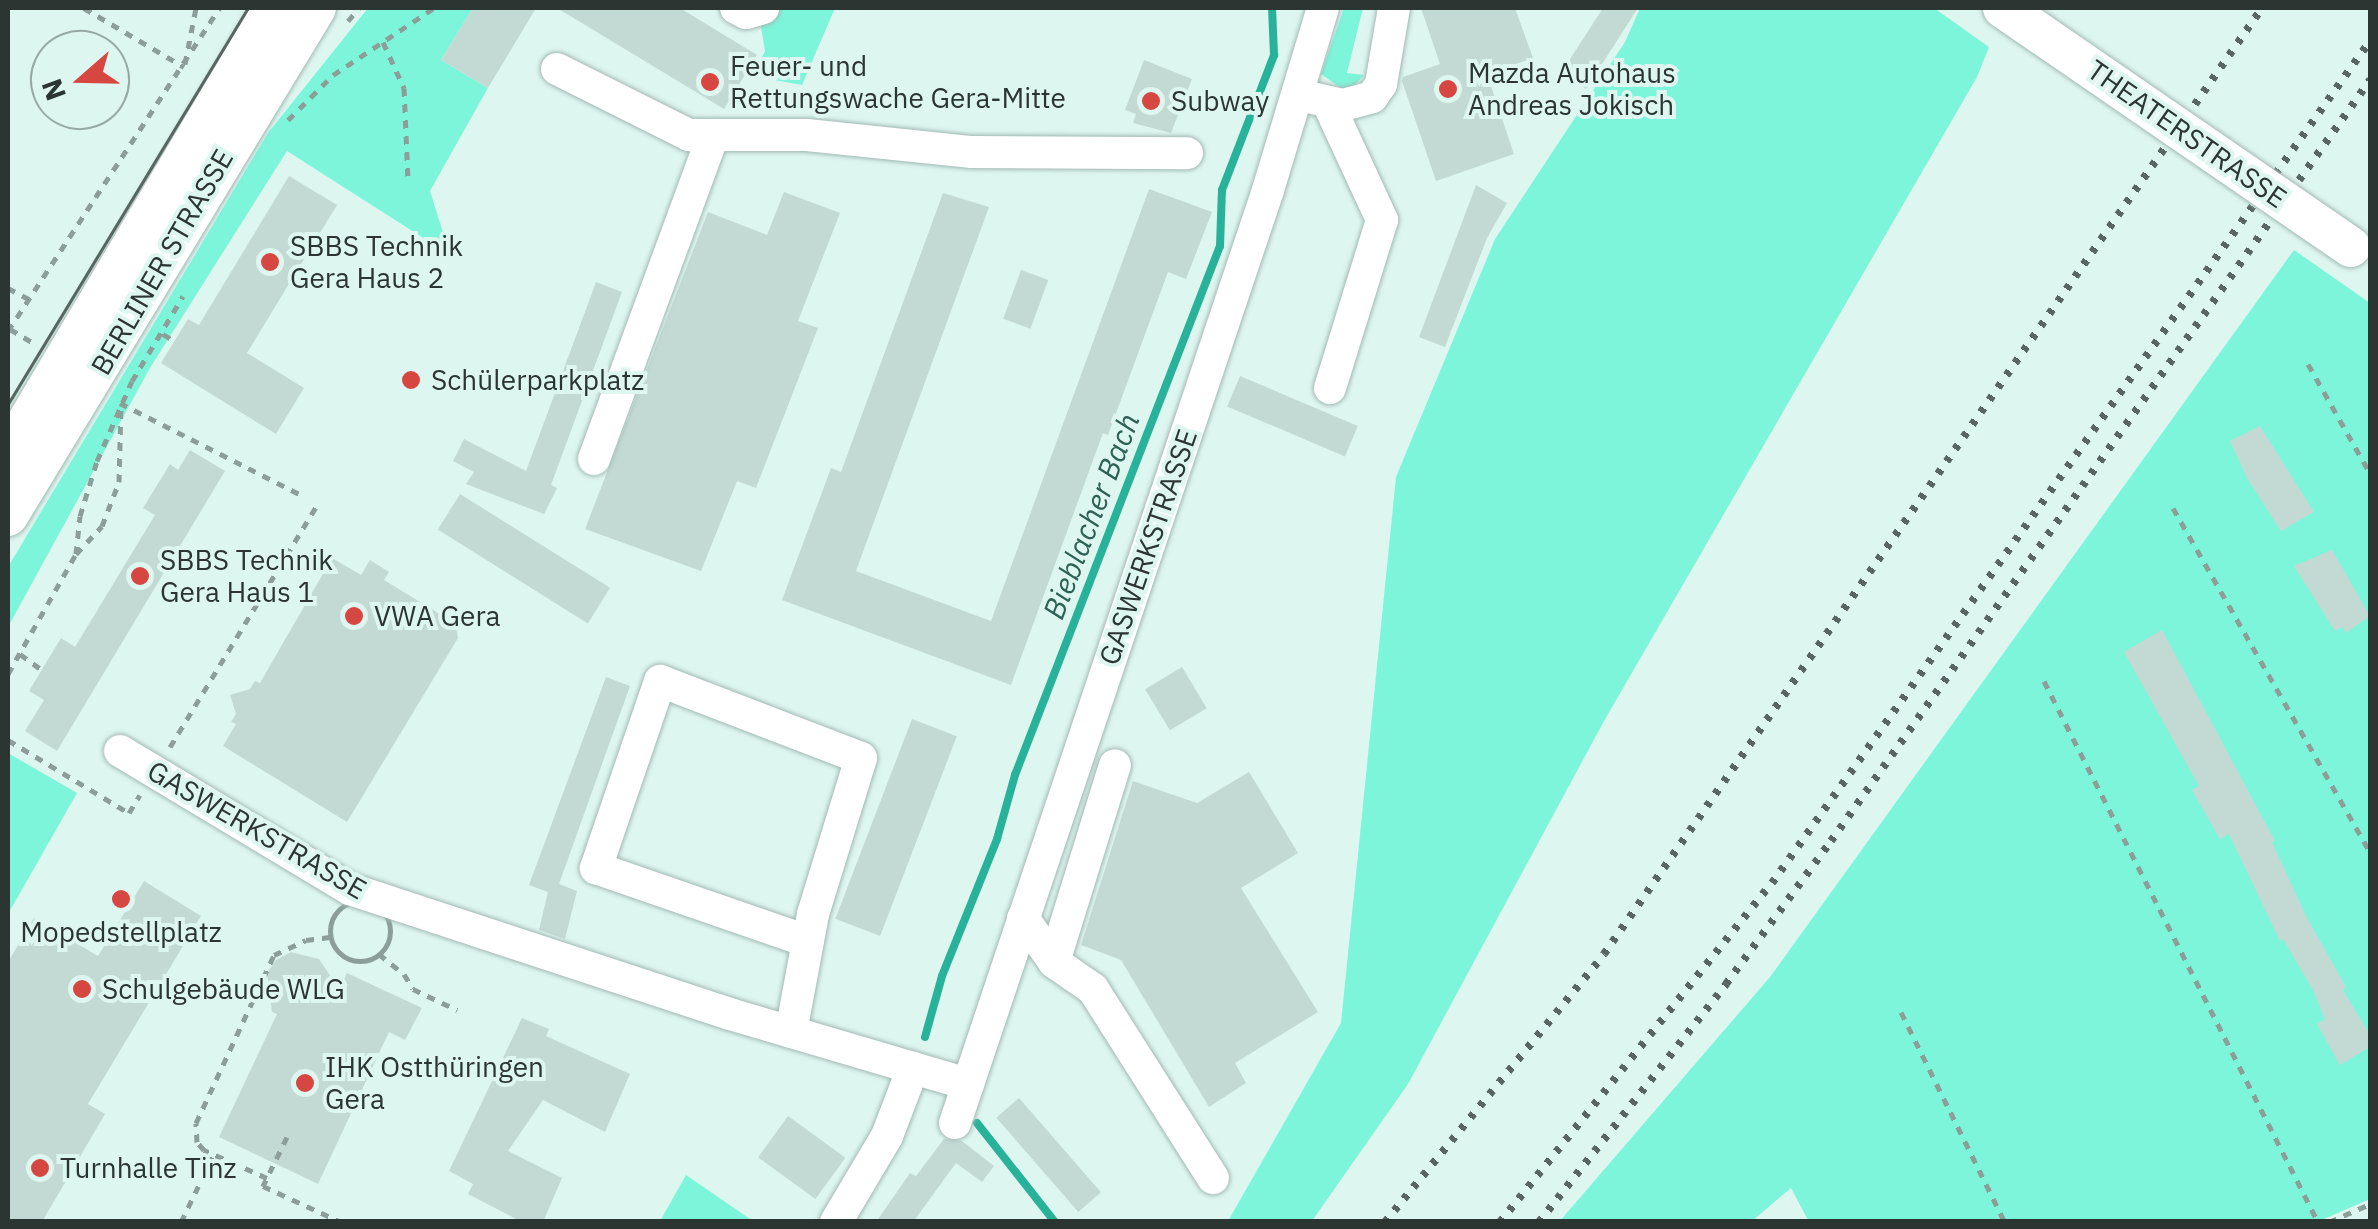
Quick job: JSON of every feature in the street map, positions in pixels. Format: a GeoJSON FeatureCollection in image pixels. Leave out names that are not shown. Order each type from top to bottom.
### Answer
{"type":"FeatureCollection","features":[{"type":"Feature","properties":{"kind":"main road","name":"BERLINER STRASSE"},"geometry":{"type":"LineString","coordinates":[[8,454],[273,8]]}},
{"type":"Feature","properties":{"kind":"main road","name":"BERLINER STRASSE"},"geometry":{"type":"LineString","coordinates":[[8,516],[316,8]]}},
{"type":"Feature","properties":{"kind":"main road","name":"THEATERSTRASSE"},"geometry":{"type":"LineString","coordinates":[[2003,8],[2360,254]]}},
{"type":"Feature","properties":{"kind":"street"},"geometry":{"type":"LineString","coordinates":[[736,8],[746,13],[763,8]]}},
{"type":"Feature","properties":{"kind":"street","name":"GASWERKSTRASSE"},"geometry":{"type":"LineString","coordinates":[[955,1123],[1023,918],[1313,98],[1324,8]]}},
{"type":"Feature","properties":{"kind":"street"},"geometry":{"type":"LineString","coordinates":[[1313,98],[1361,103],[1372,97],[1380,84],[1394,8]]}},
{"type":"Feature","properties":{"kind":"street"},"geometry":{"type":"LineString","coordinates":[[557,69],[689,135],[807,135],[972,152],[1187,154]]}},
{"type":"Feature","properties":{"kind":"street"},"geometry":{"type":"LineString","coordinates":[[1313,98],[1382,220],[1330,388]]}},
{"type":"Feature","properties":{"kind":"street"},"geometry":{"type":"LineString","coordinates":[[594,458],[713,135]]}},
{"type":"Feature","properties":{"kind":"street"},"geometry":{"type":"LineString","coordinates":[[791,1032],[807,942],[861,758],[660,682],[596,868],[807,942]]}},
{"type":"Feature","properties":{"kind":"street","name":"GASWERKSTRASSE"},"geometry":{"type":"LineString","coordinates":[[120,751],[350,889],[791,1032],[968,1084]]}},
{"type":"Feature","properties":{"kind":"street"},"geometry":{"type":"LineString","coordinates":[[1054,962],[1115,765]]}},
{"type":"Feature","properties":{"kind":"street"},"geometry":{"type":"LineString","coordinates":[[1023,918],[1054,962],[1093,989],[1213,1178]]}},
{"type":"Feature","properties":{"kind":"street"},"geometry":{"type":"LineString","coordinates":[[836,1222],[888,1136],[913,1068]]}},
{"type":"Feature","properties":{"kind":"path"},"geometry":{"type":"LineString","coordinates":[[84,8],[184,66]]}},
{"type":"Feature","properties":{"kind":"path"},"geometry":{"type":"LineString","coordinates":[[184,66],[196,8]]}},
{"type":"Feature","properties":{"kind":"path"},"geometry":{"type":"LineString","coordinates":[[8,331],[184,66],[218,8]]}},
{"type":"Feature","properties":{"kind":"path"},"geometry":{"type":"LineString","coordinates":[[278,130],[333,75],[434,8]]}},
{"type":"Feature","properties":{"kind":"path"},"geometry":{"type":"LineString","coordinates":[[383,42],[404,88],[408,180]]}},
{"type":"Feature","properties":{"kind":"path"},"geometry":{"type":"LineString","coordinates":[[76,554],[80,516],[121,405],[190,281]]}},
{"type":"Feature","properties":{"kind":"path"},"geometry":{"type":"LineString","coordinates":[[8,288],[29,299]]}},
{"type":"Feature","properties":{"kind":"path"},"geometry":{"type":"LineString","coordinates":[[163,334],[174,341]]}},
{"type":"Feature","properties":{"kind":"path"},"geometry":{"type":"LineString","coordinates":[[2308,364],[2370,473]]}},
{"type":"Feature","properties":{"kind":"path"},"geometry":{"type":"LineString","coordinates":[[8,674],[76,554],[102,526],[119,482],[121,405]]}},
{"type":"Feature","properties":{"kind":"path"},"geometry":{"type":"LineString","coordinates":[[144,412],[300,494]]}},
{"type":"Feature","properties":{"kind":"path"},"geometry":{"type":"LineString","coordinates":[[8,740],[129,813],[319,502]]}},
{"type":"Feature","properties":{"kind":"path"},"geometry":{"type":"LineString","coordinates":[[2173,508],[2370,852]]}},
{"type":"Feature","properties":{"kind":"path"},"geometry":{"type":"LineString","coordinates":[[19,654],[42,670]]}},
{"type":"Feature","properties":{"kind":"path"},"geometry":{"type":"LineString","coordinates":[[2044,681],[2318,1222]]}},
{"type":"Feature","properties":{"kind":"path"},"geometry":{"type":"LineString","coordinates":[[360,901],[379,908],[389,926],[389,936],[379,954],[370,960],[350,960],[334,947],[330,926],[340,908],[360,901]]}},
{"type":"Feature","properties":{"kind":"path"},"geometry":{"type":"LineString","coordinates":[[267,1178],[197,1142],[196,1123],[274,955],[306,940],[330,937]]}},
{"type":"Feature","properties":{"kind":"path"},"geometry":{"type":"LineString","coordinates":[[379,954],[404,974],[413,989],[457,1010]]}},
{"type":"Feature","properties":{"kind":"path"},"geometry":{"type":"LineString","coordinates":[[1901,1012],[2005,1222]]}},
{"type":"Feature","properties":{"kind":"path"},"geometry":{"type":"LineString","coordinates":[[287,1136],[263,1186],[341,1222]]}},
{"type":"Feature","properties":{"kind":"path"},"geometry":{"type":"LineString","coordinates":[[181,1222],[214,1154]]}},
{"type":"Feature","properties":{"kind":"path"},"geometry":{"type":"LineString","coordinates":[[2329,1222],[2370,1204]]}},
{"type":"Feature","properties":{"kind":"green space"},"geometry":{"type":"Polygon","coordinates":[[[368,8],[473,8],[441,60],[488,88],[430,191],[450,255],[287,151],[150,368],[8,627],[8,567],[268,133],[368,8]]]}},
{"type":"Feature","properties":{"kind":"green space"},"geometry":{"type":"Polygon","coordinates":[[[758,8],[835,8],[802,85],[753,76],[765,51],[758,8]]]}},
{"type":"Feature","properties":{"kind":"green space"},"geometry":{"type":"Polygon","coordinates":[[[1344,8],[1363,8],[1347,73],[1364,75],[1348,93],[1321,74],[1344,8]]]}},
{"type":"Feature","properties":{"kind":"green space"},"geometry":{"type":"Polygon","coordinates":[[[1640,8],[1934,8],[1989,47],[1977,77],[1604,721],[1408,1084],[1312,1221],[1228,1221],[1341,1023],[1396,477],[1495,239],[1625,42],[1640,8]]]}},
{"type":"Feature","properties":{"kind":"green space"},"geometry":{"type":"Polygon","coordinates":[[[2294,250],[2370,303],[2370,1199],[2317,1222],[1809,1222],[1791,1188],[1752,1221],[1559,1222],[1770,977],[2294,250]]]}},
{"type":"Feature","properties":{"kind":"green space"},"geometry":{"type":"Polygon","coordinates":[[[8,753],[77,793],[8,914],[8,753]]]}},
{"type":"Feature","properties":{"kind":"green space"},"geometry":{"type":"Polygon","coordinates":[[[686,1175],[753,1221],[660,1221],[686,1175]]]}},
{"type":"Feature","properties":{"kind":"building"},"geometry":{"type":"Polygon","coordinates":[[[473,8],[536,8],[488,88],[441,60],[473,8]]]}},
{"type":"Feature","properties":{"kind":"building","name":"Feuer- und Rettungswache Gera-Mitte"},"geometry":{"type":"Polygon","coordinates":[[[557,8],[680,8],[757,55],[724,109],[557,8]]]}},
{"type":"Feature","properties":{"kind":"building","name":"Mazda Autohaus Andreas Jokisch"},"geometry":{"type":"Polygon","coordinates":[[[1421,8],[1515,8],[1533,58],[1487,74],[1514,154],[1436,181],[1402,81],[1403,77],[1440,64],[1421,8]]]}},
{"type":"Feature","properties":{"kind":"building"},"geometry":{"type":"Polygon","coordinates":[[[1603,8],[1638,8],[1586,89],[1561,73],[1603,8]]]}},
{"type":"Feature","properties":{"kind":"building","name":"Subway"},"geometry":{"type":"Polygon","coordinates":[[[1144,60],[1192,79],[1171,133],[1133,123],[1136,114],[1125,110],[1144,60]]]}},
{"type":"Feature","properties":{"kind":"building","name":"SBBS Technik Gera Haus 2"},"geometry":{"type":"Polygon","coordinates":[[[289,176],[337,205],[247,353],[304,388],[276,434],[161,363],[188,319],[199,325],[289,176]]]}},
{"type":"Feature","properties":{"kind":"building"},"geometry":{"type":"Polygon","coordinates":[[[1476,185],[1507,203],[1487,238],[1445,347],[1419,337],[1476,185]]]}},
{"type":"Feature","properties":{"kind":"building"},"geometry":{"type":"Polygon","coordinates":[[[1149,189],[1212,212],[1186,279],[1168,272],[1108,435],[1103,433],[1011,685],[782,600],[831,468],[841,472],[943,193],[989,207],[856,571],[991,621],[1149,189]]]}},
{"type":"Feature","properties":{"kind":"building"},"geometry":{"type":"Polygon","coordinates":[[[784,192],[840,213],[798,321],[818,328],[756,488],[737,481],[701,571],[585,529],[708,212],[767,235],[784,192]]]}},
{"type":"Feature","properties":{"kind":"building"},"geometry":{"type":"Polygon","coordinates":[[[1021,270],[1048,280],[1030,329],[1003,319],[1021,270]]]}},
{"type":"Feature","properties":{"kind":"building"},"geometry":{"type":"Polygon","coordinates":[[[596,282],[622,292],[551,485],[557,488],[544,514],[466,484],[474,472],[453,461],[464,439],[526,471],[596,282]]]}},
{"type":"Feature","properties":{"kind":"building"},"geometry":{"type":"Polygon","coordinates":[[[1240,376],[1358,426],[1345,456],[1227,406],[1240,376]]]}},
{"type":"Feature","properties":{"kind":"building"},"geometry":{"type":"Polygon","coordinates":[[[2260,426],[2314,512],[2281,531],[2247,478],[2230,441],[2260,426]]]}},
{"type":"Feature","properties":{"kind":"building","name":"SBBS Technik Gera Haus 1"},"geometry":{"type":"Polygon","coordinates":[[[190,450],[225,471],[57,751],[25,731],[44,700],[29,691],[61,638],[75,647],[155,515],[143,508],[170,464],[178,470],[190,450]]]}},
{"type":"Feature","properties":{"kind":"building"},"geometry":{"type":"Polygon","coordinates":[[[460,494],[610,588],[588,623],[438,530],[460,494]]]}},
{"type":"Feature","properties":{"kind":"building"},"geometry":{"type":"Polygon","coordinates":[[[2332,550],[2370,616],[2346,633],[2343,627],[2335,631],[2294,566],[2332,550]]]}},
{"type":"Feature","properties":{"kind":"building"},"geometry":{"type":"Polygon","coordinates":[[[332,558],[361,575],[370,560],[389,572],[384,580],[443,616],[454,614],[458,638],[347,822],[223,746],[236,724],[231,722],[236,714],[230,695],[250,689],[255,681],[260,683],[332,558]]]}},
{"type":"Feature","properties":{"kind":"building"},"geometry":{"type":"Polygon","coordinates":[[[2162,630],[2275,841],[2272,842],[2307,918],[2370,1035],[2370,1047],[2340,1065],[2317,1024],[2325,1019],[2313,990],[2283,939],[2280,941],[2229,834],[2220,839],[2192,790],[2199,786],[2124,652],[2162,630]]]}},
{"type":"Feature","properties":{"kind":"building"},"geometry":{"type":"Polygon","coordinates":[[[1182,667],[1207,708],[1170,730],[1145,689],[1182,667]]]}},
{"type":"Feature","properties":{"kind":"building"},"geometry":{"type":"Polygon","coordinates":[[[606,677],[630,686],[559,884],[577,891],[565,939],[539,930],[548,892],[529,885],[606,677]]]}},
{"type":"Feature","properties":{"kind":"building"},"geometry":{"type":"Polygon","coordinates":[[[912,719],[957,736],[880,936],[835,919],[912,719]]]}},
{"type":"Feature","properties":{"kind":"building"},"geometry":{"type":"Polygon","coordinates":[[[1249,772],[1298,853],[1241,888],[1318,1012],[1235,1063],[1246,1083],[1209,1107],[1121,960],[1081,945],[1133,781],[1197,803],[1249,772]]]}},
{"type":"Feature","properties":{"kind":"building"},"geometry":{"type":"Polygon","coordinates":[[[144,881],[201,916],[88,1104],[105,1114],[42,1222],[8,1222],[8,962],[34,918],[98,956],[144,881]]]}},
{"type":"Feature","properties":{"kind":"building","name":"IHK Ostthüringen Gera"},"geometry":{"type":"Polygon","coordinates":[[[291,952],[319,959],[340,990],[347,973],[422,1008],[405,1040],[389,1032],[318,1184],[219,1137],[277,1014],[272,1012],[267,973],[276,960],[291,952]]]}},
{"type":"Feature","properties":{"kind":"building","name":"IHK Ostthüringen Gera"},"geometry":{"type":"Polygon","coordinates":[[[522,1018],[549,1029],[546,1036],[630,1074],[605,1132],[543,1100],[508,1151],[562,1178],[543,1222],[522,1222],[468,1194],[473,1184],[449,1171],[522,1018]]]}},
{"type":"Feature","properties":{"kind":"building"},"geometry":{"type":"Polygon","coordinates":[[[1019,1098],[1101,1192],[1078,1212],[996,1118],[1019,1098]]]}},
{"type":"Feature","properties":{"kind":"building"},"geometry":{"type":"Polygon","coordinates":[[[788,1116],[845,1158],[815,1199],[758,1157],[788,1116]]]}},
{"type":"Feature","properties":{"kind":"building"},"geometry":{"type":"Polygon","coordinates":[[[944,1139],[962,1141],[994,1166],[982,1182],[956,1163],[913,1222],[876,1222],[910,1173],[916,1176],[944,1139]]]}},
{"type":"Feature","properties":{"kind":"waterway","name":"Bieblacher Bach"},"geometry":{"type":"LineString","coordinates":[[925,1037],[942,976],[997,839],[1015,775],[1220,246],[1222,190],[1274,55],[1272,8]]}},
{"type":"Feature","properties":{"kind":"waterway","name":"Bieblacher Bach"},"geometry":{"type":"LineString","coordinates":[[977,1123],[1055,1222]]}},
{"type":"Feature","properties":{"kind":"tram line"},"geometry":{"type":"LineString","coordinates":[[8,404],[248,8]]}},
{"type":"Feature","properties":{"kind":"railway"},"geometry":{"type":"LineString","coordinates":[[1385,1222],[1604,954],[2262,8]]}},
{"type":"Feature","properties":{"kind":"railway"},"geometry":{"type":"LineString","coordinates":[[1500,1222],[1772,883],[2370,41]]}},
{"type":"Feature","properties":{"kind":"railway"},"geometry":{"type":"LineString","coordinates":[[1539,1222],[1726,984],[1831,841],[2370,80]]}},
{"type":"Feature","properties":{"kind":"place","name":"Feuer- und Rettungswache Gera-Mitte"},"geometry":{"type":"Point","coordinates":[710,82]}},
{"type":"Feature","properties":{"kind":"place","name":"Mazda Autohaus Andreas Jokisch"},"geometry":{"type":"Point","coordinates":[1448,89]}},
{"type":"Feature","properties":{"kind":"place","name":"Subway"},"geometry":{"type":"Point","coordinates":[1151,101]}},
{"type":"Feature","properties":{"kind":"place","name":"SBBS Technik Gera Haus 2"},"geometry":{"type":"Point","coordinates":[270,262]}},
{"type":"Feature","properties":{"kind":"place","name":"Schülerparkplatz"},"geometry":{"type":"Point","coordinates":[411,380]}},
{"type":"Feature","properties":{"kind":"place","name":"SBBS Technik Gera Haus 1"},"geometry":{"type":"Point","coordinates":[140,576]}},
{"type":"Feature","properties":{"kind":"place","name":"VWA Gera"},"geometry":{"type":"Point","coordinates":[354,616]}},
{"type":"Feature","properties":{"kind":"place","name":"Mopedstellplatz"},"geometry":{"type":"Point","coordinates":[121,899]}},
{"type":"Feature","properties":{"kind":"place","name":"Schulgebäude WLG"},"geometry":{"type":"Point","coordinates":[82,989]}},
{"type":"Feature","properties":{"kind":"place","name":"IHK Ostthüringen Gera"},"geometry":{"type":"Point","coordinates":[305,1083]}},
{"type":"Feature","properties":{"kind":"place","name":"Turnhalle Tinz"},"geometry":{"type":"Point","coordinates":[40,1168]}}]}
